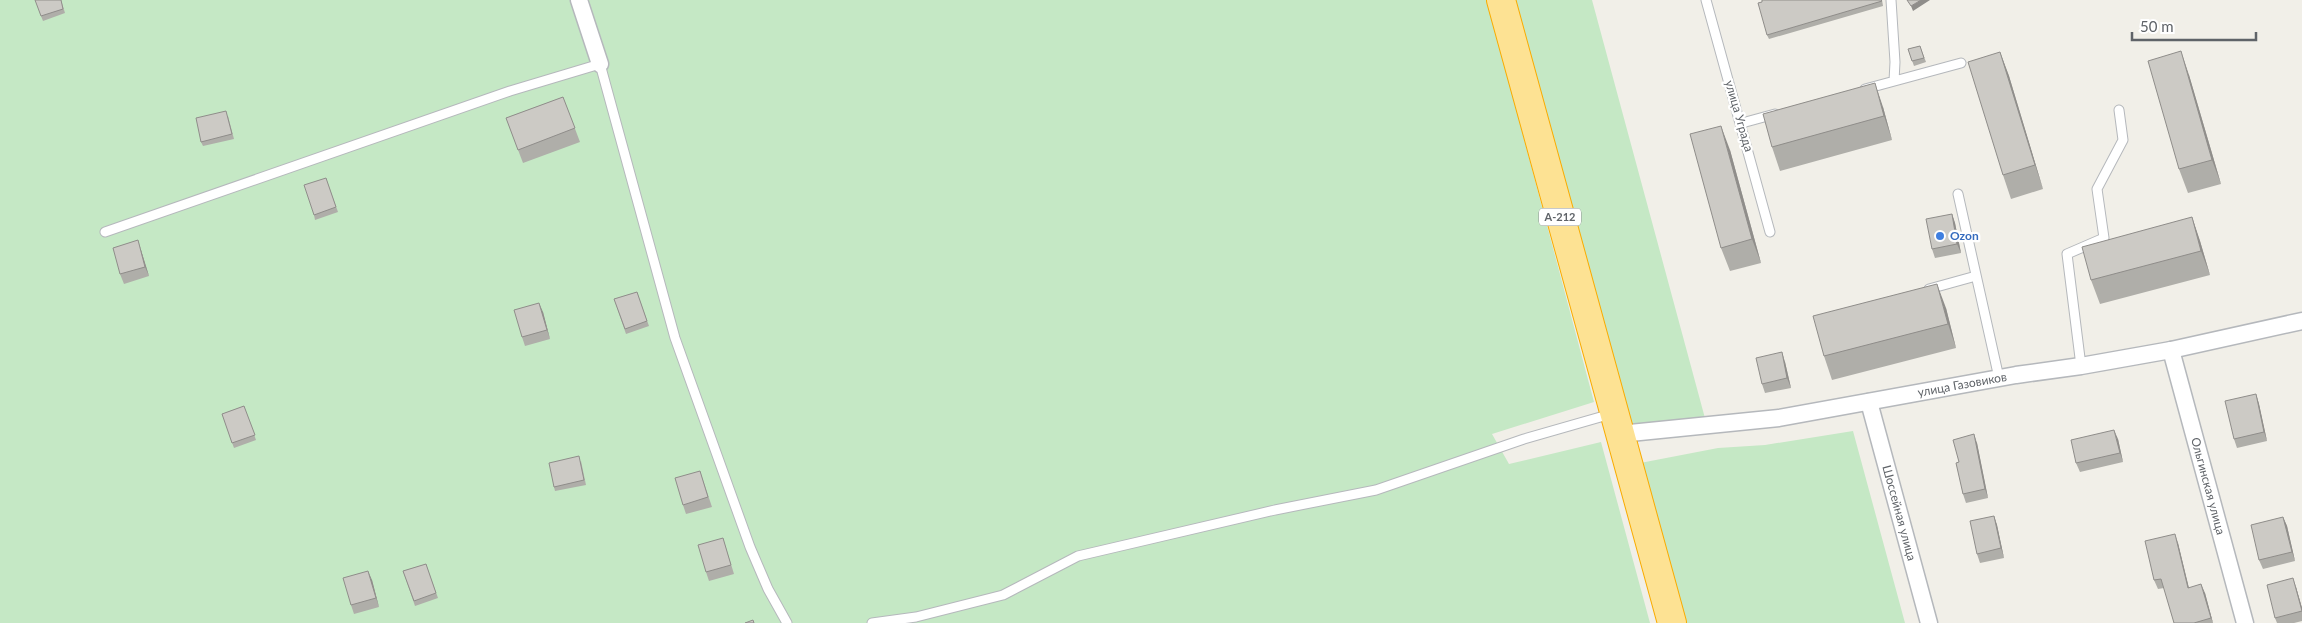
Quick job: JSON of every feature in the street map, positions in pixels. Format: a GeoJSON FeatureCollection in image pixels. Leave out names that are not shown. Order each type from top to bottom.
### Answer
{"type":"FeatureCollection","features":[{"type":"Feature","properties":{"kind":"highway","name":"А-212"},"geometry":{"type":"LineString","coordinates":[[1501,0],[1672,623]]}},
{"type":"Feature","properties":{"kind":"street"},"geometry":{"type":"LineString","coordinates":[[579,0],[600,64]]}},
{"type":"Feature","properties":{"kind":"street","name":"улица Газовиков"},"geometry":{"type":"LineString","coordinates":[[1617,424],[1779,418],[1999,378],[2171,350],[2302,321]]}},
{"type":"Feature","properties":{"kind":"street","name":"Ольгинская улица"},"geometry":{"type":"LineString","coordinates":[[2171,350],[2244,623]]}},
{"type":"Feature","properties":{"kind":"street","name":"Шоссейная улица"},"geometry":{"type":"LineString","coordinates":[[1869,402],[1930,623]]}},
{"type":"Feature","properties":{"kind":"lane","name":"улица Уграда"},"geometry":{"type":"LineString","coordinates":[[1706,0],[1742,122],[1770,232]]}},
{"type":"Feature","properties":{"kind":"lane"},"geometry":{"type":"LineString","coordinates":[[1891,0],[1896,62],[1894,81]]}},
{"type":"Feature","properties":{"kind":"lane"},"geometry":{"type":"LineString","coordinates":[[1856,92],[1961,63]]}},
{"type":"Feature","properties":{"kind":"lane"},"geometry":{"type":"LineString","coordinates":[[105,232],[510,91],[600,64],[674,338],[750,547],[768,589],[787,623]]}},
{"type":"Feature","properties":{"kind":"lane"},"geometry":{"type":"LineString","coordinates":[[2081,366],[2067,254],[2104,238],[2097,189],[2123,140],[2119,110]]}},
{"type":"Feature","properties":{"kind":"lane"},"geometry":{"type":"LineString","coordinates":[[1742,122],[1780,112]]}},
{"type":"Feature","properties":{"kind":"lane"},"geometry":{"type":"LineString","coordinates":[[1958,194],[1999,378]]}},
{"type":"Feature","properties":{"kind":"lane"},"geometry":{"type":"LineString","coordinates":[[1919,292],[1976,276]]}},
{"type":"Feature","properties":{"kind":"lane"},"geometry":{"type":"LineString","coordinates":[[872,623],[916,617],[1003,595],[1078,556],[1276,510],[1376,490],[1524,439],[1617,424]]}},
{"type":"Feature","properties":{"kind":"green space"},"geometry":{"type":"Polygon","coordinates":[[[0,0],[1487,0],[1594,402],[1492,434],[1509,464],[1601,442],[1650,623],[0,623],[0,0]]]}},
{"type":"Feature","properties":{"kind":"green space"},"geometry":{"type":"Polygon","coordinates":[[[1515,0],[1592,0],[1709,433],[1673,438],[1632,435],[1515,0]]]}},
{"type":"Feature","properties":{"kind":"green space"},"geometry":{"type":"Polygon","coordinates":[[[1853,431],[1905,623],[1680,623],[1635,464],[1718,448],[1765,445],[1853,431]]]}},
{"type":"Feature","properties":{"kind":"building"},"geometry":{"type":"Polygon","coordinates":[[[35,0],[61,0],[63,9],[41,16],[35,0]]]}},
{"type":"Feature","properties":{"kind":"building"},"geometry":{"type":"Polygon","coordinates":[[[1762,0],[1882,1],[1767,35],[1758,3],[1762,2],[1762,0]]]}},
{"type":"Feature","properties":{"kind":"building"},"geometry":{"type":"Polygon","coordinates":[[[1907,0],[1921,0],[1911,6],[1907,0]]]}},
{"type":"Feature","properties":{"kind":"building"},"geometry":{"type":"Polygon","coordinates":[[[1920,46],[1924,58],[1912,61],[1908,49],[1920,46]]]}},
{"type":"Feature","properties":{"kind":"building"},"geometry":{"type":"Polygon","coordinates":[[[2181,51],[2212,160],[2179,169],[2148,61],[2181,51]]]}},
{"type":"Feature","properties":{"kind":"building"},"geometry":{"type":"Polygon","coordinates":[[[2000,52],[2035,165],[2003,175],[1968,62],[2000,52]]]}},
{"type":"Feature","properties":{"kind":"building"},"geometry":{"type":"Polygon","coordinates":[[[1875,83],[1884,116],[1772,147],[1763,114],[1875,83]]]}},
{"type":"Feature","properties":{"kind":"building"},"geometry":{"type":"Polygon","coordinates":[[[563,97],[575,128],[518,150],[506,118],[563,97]]]}},
{"type":"Feature","properties":{"kind":"building"},"geometry":{"type":"Polygon","coordinates":[[[226,111],[232,134],[201,142],[196,118],[226,111]]]}},
{"type":"Feature","properties":{"kind":"building"},"geometry":{"type":"Polygon","coordinates":[[[1721,126],[1752,239],[1721,248],[1690,134],[1721,126]]]}},
{"type":"Feature","properties":{"kind":"building"},"geometry":{"type":"Polygon","coordinates":[[[326,178],[336,207],[314,215],[304,185],[326,178]]]}},
{"type":"Feature","properties":{"kind":"building"},"geometry":{"type":"Polygon","coordinates":[[[1952,214],[1957,244],[1932,249],[1926,219],[1952,214]]]}},
{"type":"Feature","properties":{"kind":"building"},"geometry":{"type":"Polygon","coordinates":[[[2192,217],[2201,251],[2091,280],[2082,247],[2192,217]]]}},
{"type":"Feature","properties":{"kind":"building"},"geometry":{"type":"Polygon","coordinates":[[[138,240],[145,267],[120,274],[113,248],[138,240]]]}},
{"type":"Feature","properties":{"kind":"building"},"geometry":{"type":"Polygon","coordinates":[[[1937,284],[1948,324],[1824,356],[1813,316],[1937,284]]]}},
{"type":"Feature","properties":{"kind":"building"},"geometry":{"type":"Polygon","coordinates":[[[637,292],[647,321],[625,329],[614,299],[637,292]]]}},
{"type":"Feature","properties":{"kind":"building"},"geometry":{"type":"Polygon","coordinates":[[[539,303],[547,330],[522,337],[514,310],[539,303]]]}},
{"type":"Feature","properties":{"kind":"building"},"geometry":{"type":"Polygon","coordinates":[[[1782,352],[1787,378],[1762,384],[1756,358],[1782,352]]]}},
{"type":"Feature","properties":{"kind":"building"},"geometry":{"type":"Polygon","coordinates":[[[2256,394],[2264,432],[2234,439],[2225,401],[2256,394]]]}},
{"type":"Feature","properties":{"kind":"building"},"geometry":{"type":"Polygon","coordinates":[[[244,406],[255,435],[232,443],[222,414],[244,406]]]}},
{"type":"Feature","properties":{"kind":"building"},"geometry":{"type":"Polygon","coordinates":[[[2114,430],[2120,453],[2076,463],[2071,440],[2114,430]]]}},
{"type":"Feature","properties":{"kind":"building"},"geometry":{"type":"Polygon","coordinates":[[[1974,434],[1985,489],[1963,494],[1956,463],[1959,462],[1953,440],[1974,434]]]}},
{"type":"Feature","properties":{"kind":"building"},"geometry":{"type":"Polygon","coordinates":[[[579,456],[584,480],[554,487],[549,463],[579,456]]]}},
{"type":"Feature","properties":{"kind":"building"},"geometry":{"type":"Polygon","coordinates":[[[700,471],[708,497],[683,505],[675,478],[700,471]]]}},
{"type":"Feature","properties":{"kind":"building"},"geometry":{"type":"Polygon","coordinates":[[[1994,516],[2001,548],[1977,554],[1970,521],[1994,516]]]}},
{"type":"Feature","properties":{"kind":"building"},"geometry":{"type":"Polygon","coordinates":[[[2283,517],[2292,552],[2259,560],[2251,525],[2283,517]]]}},
{"type":"Feature","properties":{"kind":"building"},"geometry":{"type":"Polygon","coordinates":[[[2175,534],[2188,588],[2201,584],[2211,618],[2194,623],[2174,623],[2161,579],[2154,580],[2145,541],[2175,534]]]}},
{"type":"Feature","properties":{"kind":"building"},"geometry":{"type":"Polygon","coordinates":[[[723,538],[731,565],[706,572],[698,545],[723,538]]]}},
{"type":"Feature","properties":{"kind":"building"},"geometry":{"type":"Polygon","coordinates":[[[426,564],[436,593],[414,601],[403,571],[426,564]]]}},
{"type":"Feature","properties":{"kind":"building"},"geometry":{"type":"Polygon","coordinates":[[[368,571],[376,598],[351,605],[343,578],[368,571]]]}},
{"type":"Feature","properties":{"kind":"building"},"geometry":{"type":"Polygon","coordinates":[[[2293,578],[2302,611],[2275,618],[2267,585],[2293,578]]]}},
{"type":"Feature","properties":{"kind":"place","name":"Ozon"},"geometry":{"type":"Point","coordinates":[1940,236]}}]}
